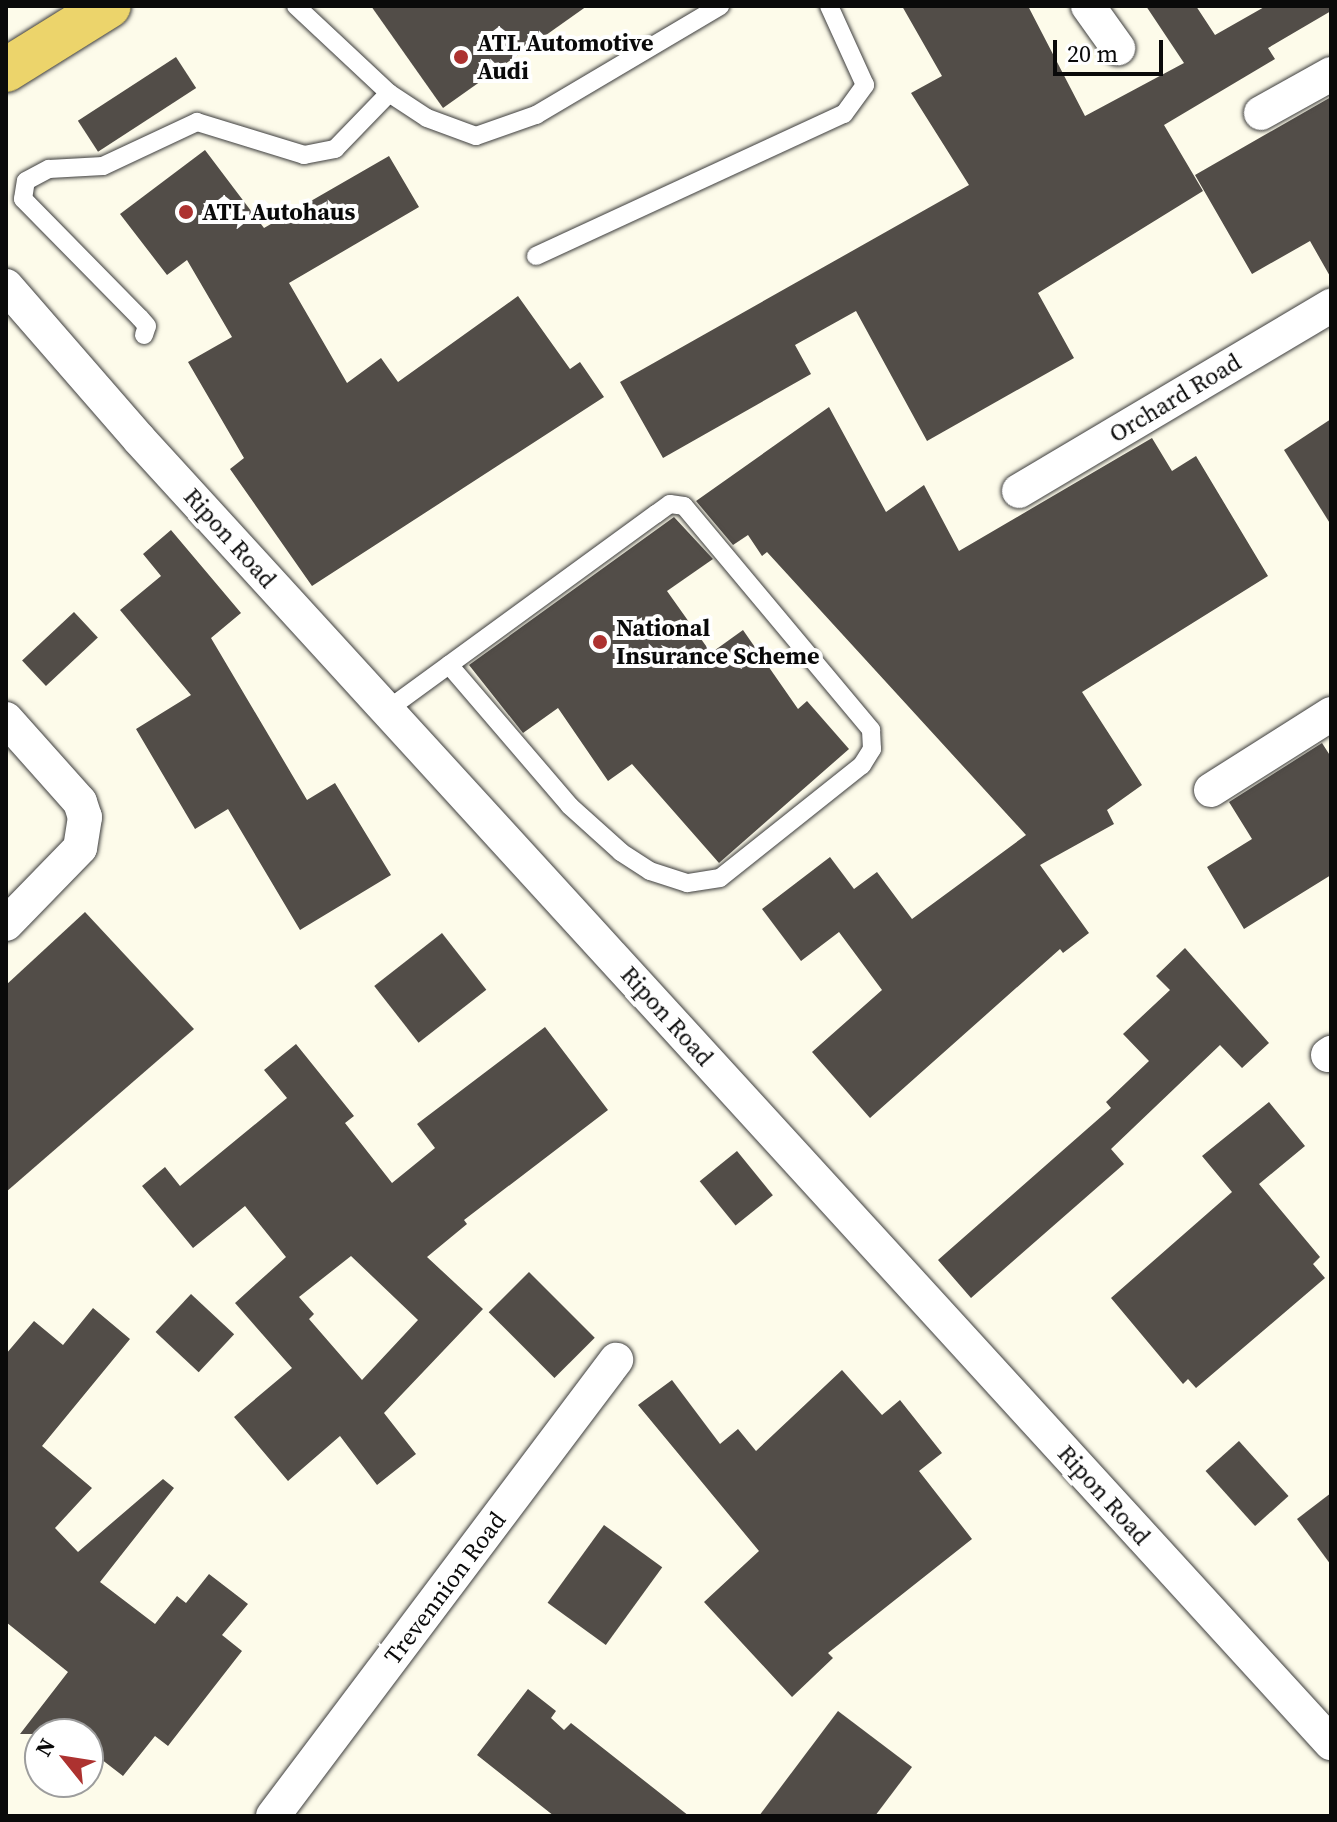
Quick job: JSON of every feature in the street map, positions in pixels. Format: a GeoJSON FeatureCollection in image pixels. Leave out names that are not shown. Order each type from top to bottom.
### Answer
{"type":"FeatureCollection","features":[{"type":"Feature","properties":{"kind":"main road"},"geometry":{"type":"LineString","coordinates":[[6,70],[109,6]]}},
{"type":"Feature","properties":{"kind":"street"},"geometry":{"type":"LineString","coordinates":[[1088,6],[1118,48]]}},
{"type":"Feature","properties":{"kind":"street"},"geometry":{"type":"LineString","coordinates":[[1261,113],[1331,74]]}},
{"type":"Feature","properties":{"kind":"street","name":"Ripon Road"},"geometry":{"type":"LineString","coordinates":[[6,286],[387,710],[1331,1743]]}},
{"type":"Feature","properties":{"kind":"street","name":"Orchard Road"},"geometry":{"type":"LineString","coordinates":[[1019,491],[1331,306]]}},
{"type":"Feature","properties":{"kind":"street"},"geometry":{"type":"LineString","coordinates":[[1211,790],[1331,714]]}},
{"type":"Feature","properties":{"kind":"street"},"geometry":{"type":"LineString","coordinates":[[6,719],[80,802],[85,817],[80,848],[6,924]]}},
{"type":"Feature","properties":{"kind":"street","name":"Trevennion Road"},"geometry":{"type":"LineString","coordinates":[[273,1816],[616,1360]]}},
{"type":"Feature","properties":{"kind":"lane"},"geometry":{"type":"LineString","coordinates":[[296,6],[389,93],[427,118],[476,136],[536,115],[720,6]]}},
{"type":"Feature","properties":{"kind":"lane"},"geometry":{"type":"LineString","coordinates":[[536,256],[844,114],[865,85],[829,6]]}},
{"type":"Feature","properties":{"kind":"lane"},"geometry":{"type":"LineString","coordinates":[[144,335],[147,326],[140,318],[23,199],[26,181],[49,169],[103,166],[197,122],[304,155],[335,149],[389,93]]}},
{"type":"Feature","properties":{"kind":"lane"},"geometry":{"type":"LineString","coordinates":[[387,710],[663,509],[684,506],[871,730],[872,749],[862,765],[720,878],[687,883],[631,858],[570,806],[449,665]]}},
{"type":"Feature","properties":{"kind":"building","name":"ATL Automotive Audi"},"geometry":{"type":"Polygon","coordinates":[[[371,6],[587,6],[443,108],[371,6]]]}},
{"type":"Feature","properties":{"kind":"building"},"geometry":{"type":"Polygon","coordinates":[[[902,6],[1028,6],[1085,116],[1184,63],[1146,6],[1196,6],[1215,35],[1266,6],[1331,6],[1331,11],[1268,48],[1275,59],[1164,125],[1203,191],[1038,293],[1074,358],[927,441],[856,311],[795,345],[811,374],[663,458],[620,382],[969,185],[911,93],[942,76],[902,6]]]}},
{"type":"Feature","properties":{"kind":"building"},"geometry":{"type":"Polygon","coordinates":[[[176,57],[196,88],[98,152],[78,121],[176,57]]]}},
{"type":"Feature","properties":{"kind":"building"},"geometry":{"type":"Polygon","coordinates":[[[1331,97],[1331,278],[1310,241],[1252,274],[1195,175],[1331,97]]]}},
{"type":"Feature","properties":{"kind":"building"},"geometry":{"type":"Polygon","coordinates":[[[205,150],[264,228],[389,156],[419,207],[289,283],[347,383],[381,358],[398,382],[518,296],[570,369],[580,362],[604,397],[312,586],[230,469],[244,458],[188,362],[232,337],[187,260],[167,275],[120,214],[205,150]]]}},
{"type":"Feature","properties":{"kind":"building"},"geometry":{"type":"Polygon","coordinates":[[[829,407],[886,512],[924,485],[959,551],[1152,438],[1172,471],[1196,456],[1268,576],[1082,692],[1142,785],[1107,810],[1114,824],[1040,865],[1089,933],[1063,953],[1060,949],[870,1118],[812,1052],[882,990],[839,932],[801,961],[762,909],[830,857],[854,889],[877,872],[912,919],[1026,835],[767,552],[762,556],[748,535],[733,545],[696,501],[829,407]]]}},
{"type":"Feature","properties":{"kind":"building"},"geometry":{"type":"Polygon","coordinates":[[[1331,419],[1331,525],[1284,450],[1331,419]]]}},
{"type":"Feature","properties":{"kind":"building","name":"National Insurance Scheme"},"geometry":{"type":"Polygon","coordinates":[[[674,517],[713,559],[667,591],[711,653],[743,630],[798,709],[807,701],[849,749],[719,863],[632,764],[608,781],[558,708],[523,733],[469,665],[674,517]]]}},
{"type":"Feature","properties":{"kind":"building"},"geometry":{"type":"Polygon","coordinates":[[[171,530],[241,613],[211,638],[307,800],[335,783],[391,875],[300,930],[228,809],[195,829],[136,729],[191,695],[120,610],[161,576],[143,554],[171,530]]]}},
{"type":"Feature","properties":{"kind":"building"},"geometry":{"type":"Polygon","coordinates":[[[74,612],[98,638],[46,686],[22,660],[74,612]]]}},
{"type":"Feature","properties":{"kind":"building"},"geometry":{"type":"Polygon","coordinates":[[[1322,743],[1331,757],[1331,875],[1244,929],[1207,867],[1252,839],[1229,802],[1322,743]]]}},
{"type":"Feature","properties":{"kind":"building"},"geometry":{"type":"Polygon","coordinates":[[[85,912],[194,1029],[6,1192],[6,985],[85,912]]]}},
{"type":"Feature","properties":{"kind":"building"},"geometry":{"type":"Polygon","coordinates":[[[442,933],[486,990],[419,1043],[374,986],[442,933]]]}},
{"type":"Feature","properties":{"kind":"building"},"geometry":{"type":"Polygon","coordinates":[[[1185,948],[1269,1043],[1242,1068],[1220,1045],[1111,1149],[1124,1164],[971,1298],[938,1260],[1111,1108],[1106,1102],[1149,1061],[1123,1034],[1170,990],[1156,976],[1185,948]]]}},
{"type":"Feature","properties":{"kind":"building"},"geometry":{"type":"Polygon","coordinates":[[[545,1027],[608,1110],[464,1220],[467,1224],[427,1257],[483,1309],[384,1413],[416,1454],[377,1485],[340,1436],[288,1481],[234,1417],[292,1368],[235,1303],[286,1257],[245,1206],[193,1248],[142,1186],[165,1167],[180,1186],[287,1098],[264,1070],[296,1044],[354,1116],[345,1123],[392,1183],[435,1148],[417,1124],[545,1027]],[[351,1256],[299,1297],[314,1314],[309,1319],[362,1380],[418,1320],[351,1256]]]}},
{"type":"Feature","properties":{"kind":"building"},"geometry":{"type":"Polygon","coordinates":[[[1269,1102],[1305,1146],[1259,1184],[1320,1257],[1313,1264],[1325,1278],[1196,1388],[1188,1379],[1183,1384],[1111,1298],[1232,1192],[1202,1156],[1269,1102]]]}},
{"type":"Feature","properties":{"kind":"building"},"geometry":{"type":"Polygon","coordinates":[[[737,1151],[773,1195],[736,1226],[700,1181],[737,1151]]]}},
{"type":"Feature","properties":{"kind":"building"},"geometry":{"type":"Polygon","coordinates":[[[529,1272],[595,1338],[554,1378],[489,1312],[529,1272]]]}},
{"type":"Feature","properties":{"kind":"building"},"geometry":{"type":"Polygon","coordinates":[[[191,1294],[234,1334],[199,1372],[156,1332],[191,1294]]]}},
{"type":"Feature","properties":{"kind":"building"},"geometry":{"type":"Polygon","coordinates":[[[93,1308],[130,1339],[42,1446],[92,1488],[55,1528],[78,1552],[163,1479],[174,1488],[100,1582],[155,1624],[177,1596],[186,1603],[209,1574],[248,1604],[222,1635],[242,1651],[168,1746],[155,1736],[123,1776],[104,1761],[104,1718],[32,1718],[68,1672],[6,1622],[6,1354],[34,1321],[63,1345],[93,1308]]]}},
{"type":"Feature","properties":{"kind":"building"},"geometry":{"type":"Polygon","coordinates":[[[842,1370],[882,1415],[900,1400],[942,1453],[919,1471],[972,1539],[828,1653],[833,1658],[792,1697],[704,1602],[759,1551],[638,1405],[672,1380],[720,1444],[738,1429],[756,1451],[842,1370]]]}},
{"type":"Feature","properties":{"kind":"building"},"geometry":{"type":"Polygon","coordinates":[[[1239,1441],[1289,1496],[1255,1526],[1206,1471],[1239,1441]]]}},
{"type":"Feature","properties":{"kind":"building"},"geometry":{"type":"Polygon","coordinates":[[[1331,1493],[1331,1565],[1297,1519],[1331,1493]]]}},
{"type":"Feature","properties":{"kind":"building"},"geometry":{"type":"Polygon","coordinates":[[[604,1525],[662,1567],[606,1645],[548,1603],[604,1525]]]}},
{"type":"Feature","properties":{"kind":"building"},"geometry":{"type":"Polygon","coordinates":[[[528,1689],[556,1711],[551,1718],[564,1730],[571,1723],[689,1816],[554,1816],[477,1755],[528,1689]]]}},
{"type":"Feature","properties":{"kind":"building"},"geometry":{"type":"Polygon","coordinates":[[[838,1711],[912,1767],[875,1816],[759,1816],[838,1711]]]}},
{"type":"Feature","properties":{"kind":"place","name":"ATL Automotive Audi"},"geometry":{"type":"Point","coordinates":[461,57]}},
{"type":"Feature","properties":{"kind":"place","name":"ATL Autohaus"},"geometry":{"type":"Point","coordinates":[186,212]}},
{"type":"Feature","properties":{"kind":"place","name":"National Insurance Scheme"},"geometry":{"type":"Point","coordinates":[600,642]}}]}
